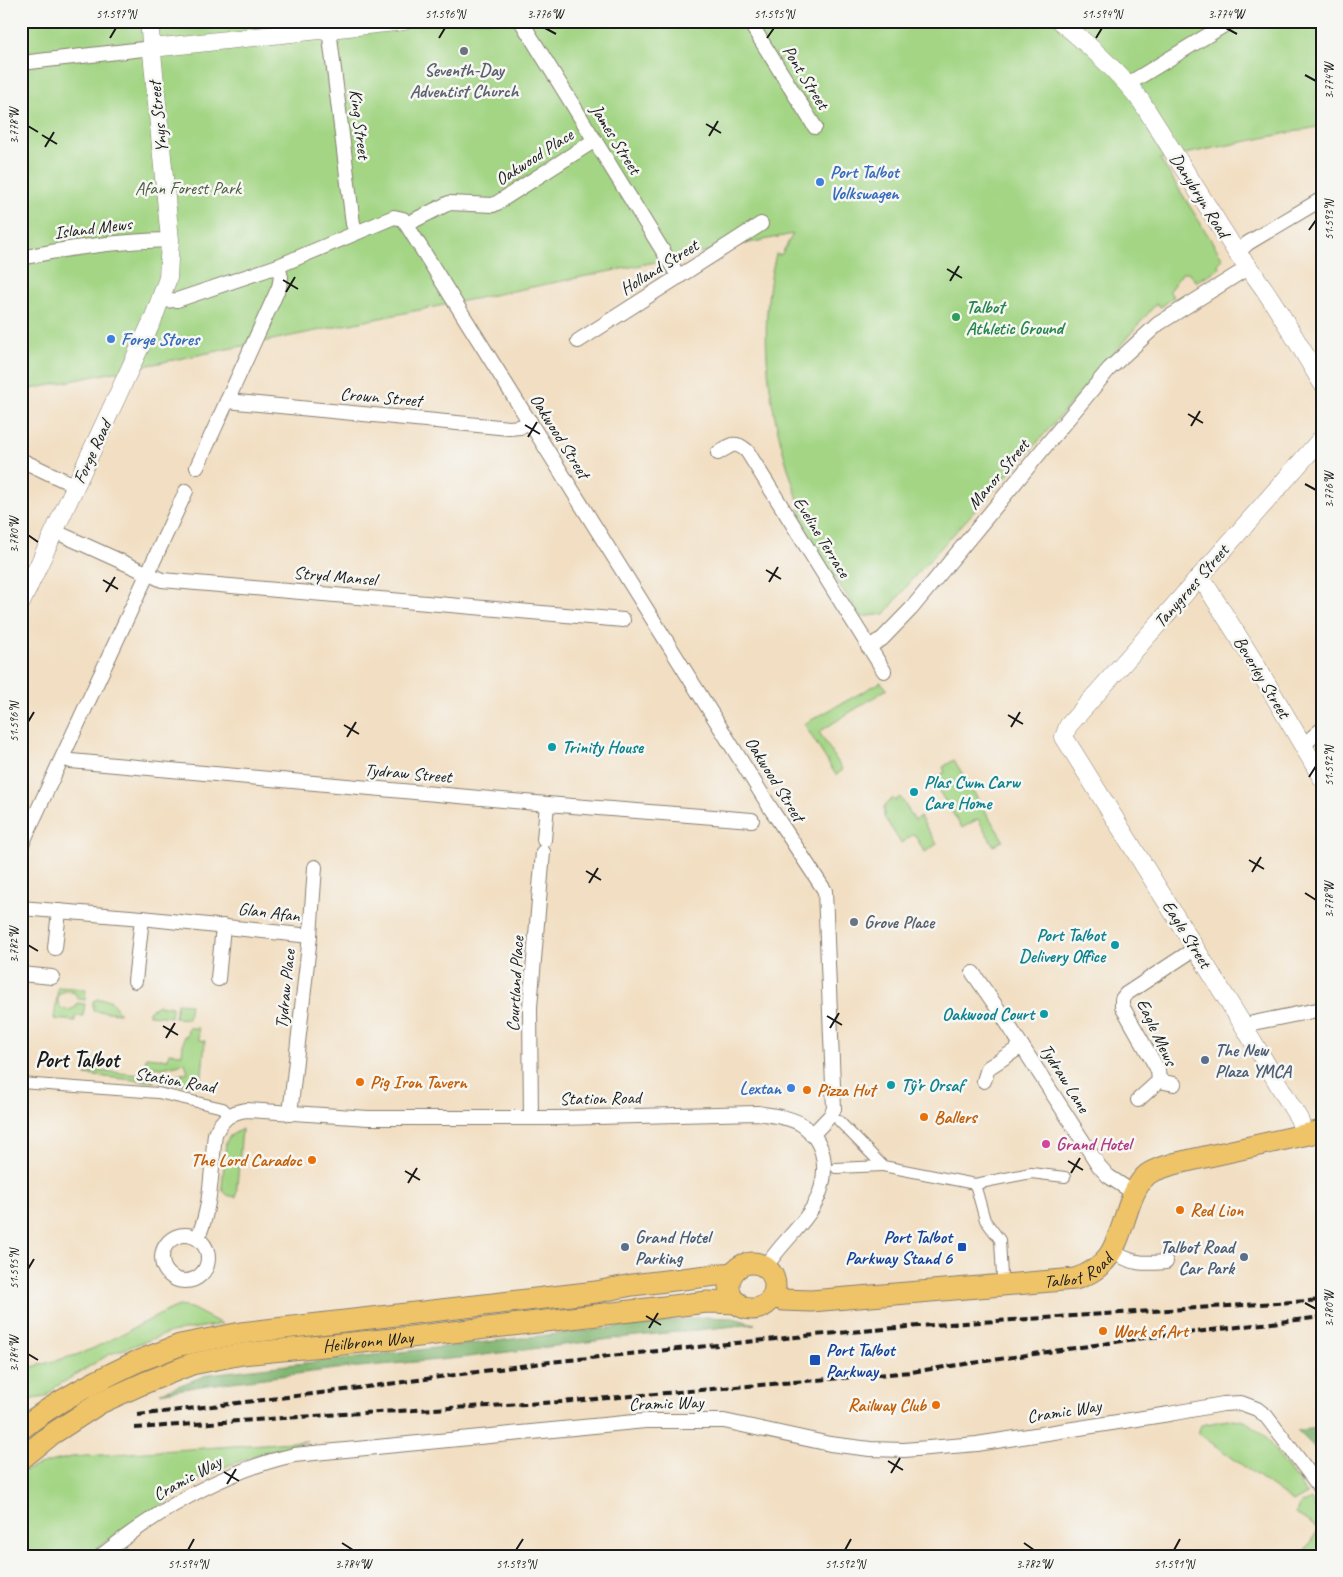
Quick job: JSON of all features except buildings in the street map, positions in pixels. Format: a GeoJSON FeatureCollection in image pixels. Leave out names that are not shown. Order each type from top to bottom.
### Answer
{"type":"FeatureCollection","features":[{"type":"Feature","properties":{"kind":"main road","name":"Talbot Road"},"geometry":{"type":"LineString","coordinates":[[773,1296],[784,1300],[811,1301],[1075,1279],[1094,1272],[1112,1252],[1134,1193],[1140,1182],[1153,1171],[1173,1164],[1313,1133]]}},
{"type":"Feature","properties":{"kind":"main road"},"geometry":{"type":"LineString","coordinates":[[745,1264],[760,1264],[766,1267],[774,1278],[776,1285],[773,1296],[767,1303],[755,1308],[749,1308],[738,1303],[733,1298],[730,1286],[734,1273],[738,1267],[745,1264]]}},
{"type":"Feature","properties":{"kind":"main road","name":"Heilbronn Way"},"geometry":{"type":"LineString","coordinates":[[21,1429],[84,1387],[136,1362],[180,1345],[240,1333],[587,1293],[734,1273]]}},
{"type":"Feature","properties":{"kind":"main road","name":"Heilbronn Way"},"geometry":{"type":"LineString","coordinates":[[21,1458],[52,1434],[100,1403],[192,1364],[242,1354],[402,1338],[707,1302],[738,1303]]}},
{"type":"Feature","properties":{"kind":"street","name":"Ynys Street"},"geometry":{"type":"LineString","coordinates":[[149,21],[170,240],[168,278],[160,301]]}},
{"type":"Feature","properties":{"kind":"street"},"geometry":{"type":"LineString","coordinates":[[21,63],[329,25],[404,21]]}},
{"type":"Feature","properties":{"kind":"street","name":"James Street"},"geometry":{"type":"LineString","coordinates":[[521,21],[679,277]]}},
{"type":"Feature","properties":{"kind":"street","name":"Pont Street"},"geometry":{"type":"LineString","coordinates":[[749,21],[814,127]]}},
{"type":"Feature","properties":{"kind":"street","name":"Danybryn Road"},"geometry":{"type":"LineString","coordinates":[[1060,21],[1081,38],[1128,84],[1141,101],[1237,253],[1249,267],[1322,384]]}},
{"type":"Feature","properties":{"kind":"street"},"geometry":{"type":"LineString","coordinates":[[1128,84],[1231,21]]}},
{"type":"Feature","properties":{"kind":"street","name":"King Street"},"geometry":{"type":"LineString","coordinates":[[329,25],[353,224],[356,232]]}},
{"type":"Feature","properties":{"kind":"street","name":"Oakwood Place"},"geometry":{"type":"LineString","coordinates":[[407,224],[449,203],[493,205],[595,140]]}},
{"type":"Feature","properties":{"kind":"street"},"geometry":{"type":"LineString","coordinates":[[1237,253],[1248,243],[1322,199]]}},
{"type":"Feature","properties":{"kind":"street"},"geometry":{"type":"LineString","coordinates":[[160,301],[177,300],[278,266],[394,217],[403,219],[407,224]]}},
{"type":"Feature","properties":{"kind":"street","name":"Oakwood Street"},"geometry":{"type":"LineString","coordinates":[[407,224],[763,795],[825,890],[834,1110],[812,1135]]}},
{"type":"Feature","properties":{"kind":"street","name":"Holland Street"},"geometry":{"type":"LineString","coordinates":[[578,341],[761,224]]}},
{"type":"Feature","properties":{"kind":"street","name":"Island Mews"},"geometry":{"type":"LineString","coordinates":[[21,258],[62,249],[116,242],[170,240]]}},
{"type":"Feature","properties":{"kind":"street"},"geometry":{"type":"LineString","coordinates":[[197,467],[279,287],[282,277],[278,266]]}},
{"type":"Feature","properties":{"kind":"street","name":"Manor Street"},"geometry":{"type":"LineString","coordinates":[[868,647],[882,639],[911,608],[1109,369],[1158,324],[1249,267]]}},
{"type":"Feature","properties":{"kind":"street","name":"Forge Road"},"geometry":{"type":"LineString","coordinates":[[21,602],[160,301]]}},
{"type":"Feature","properties":{"kind":"street","name":"Crown Street"},"geometry":{"type":"LineString","coordinates":[[227,401],[509,428],[520,427],[530,422]]}},
{"type":"Feature","properties":{"kind":"street","name":"Tanygroes Street"},"geometry":{"type":"LineString","coordinates":[[1064,737],[1068,726],[1322,438]]}},
{"type":"Feature","properties":{"kind":"street","name":"Eveline Terrace"},"geometry":{"type":"LineString","coordinates":[[718,453],[733,444],[740,444],[747,451],[884,671]]}},
{"type":"Feature","properties":{"kind":"street"},"geometry":{"type":"LineString","coordinates":[[21,460],[76,486]]}},
{"type":"Feature","properties":{"kind":"street"},"geometry":{"type":"LineString","coordinates":[[21,846],[186,491]]}},
{"type":"Feature","properties":{"kind":"street","name":"Stryd Mansel"},"geometry":{"type":"LineString","coordinates":[[54,531],[162,580],[623,620]]}},
{"type":"Feature","properties":{"kind":"street","name":"Beverley Street"},"geometry":{"type":"LineString","coordinates":[[1198,578],[1207,587],[1253,660],[1322,778]]}},
{"type":"Feature","properties":{"kind":"street"},"geometry":{"type":"LineString","coordinates":[[1302,746],[1322,729]]}},
{"type":"Feature","properties":{"kind":"street","name":"Eagle Street"},"geometry":{"type":"LineString","coordinates":[[1064,737],[1196,948],[1299,1119],[1313,1133]]}},
{"type":"Feature","properties":{"kind":"street","name":"Tydraw Street"},"geometry":{"type":"LineString","coordinates":[[63,758],[70,761],[547,804],[752,820]]}},
{"type":"Feature","properties":{"kind":"street","name":"Courtland Place"},"geometry":{"type":"LineString","coordinates":[[531,1118],[530,1007],[547,804]]}},
{"type":"Feature","properties":{"kind":"street","name":"Tydraw Place"},"geometry":{"type":"LineString","coordinates":[[290,1114],[310,936],[315,867]]}},
{"type":"Feature","properties":{"kind":"street","name":"Glan Afan"},"geometry":{"type":"LineString","coordinates":[[21,908],[142,918],[310,936]]}},
{"type":"Feature","properties":{"kind":"street"},"geometry":{"type":"LineString","coordinates":[[55,948],[59,911]]}},
{"type":"Feature","properties":{"kind":"street"},"geometry":{"type":"LineString","coordinates":[[135,981],[142,918]]}},
{"type":"Feature","properties":{"kind":"street","name":"Glan Afan"},"geometry":{"type":"LineString","coordinates":[[218,980],[224,926]]}},
{"type":"Feature","properties":{"kind":"street","name":"Eagle Mews"},"geometry":{"type":"LineString","coordinates":[[1159,1081],[1158,1070],[1122,1006],[1122,999],[1126,994],[1196,948]]}},
{"type":"Feature","properties":{"kind":"street"},"geometry":{"type":"LineString","coordinates":[[21,974],[52,977]]}},
{"type":"Feature","properties":{"kind":"street","name":"Tydraw Lane"},"geometry":{"type":"LineString","coordinates":[[973,974],[1000,1012],[1099,1166],[1108,1176],[1134,1193]]}},
{"type":"Feature","properties":{"kind":"street"},"geometry":{"type":"LineString","coordinates":[[1245,1028],[1253,1023],[1322,1009]]}},
{"type":"Feature","properties":{"kind":"street"},"geometry":{"type":"LineString","coordinates":[[984,1081],[988,1068],[1022,1046]]}},
{"type":"Feature","properties":{"kind":"street","name":"Eagle Mews"},"geometry":{"type":"LineString","coordinates":[[1159,1081],[1174,1084]]}},
{"type":"Feature","properties":{"kind":"street","name":"Eagle Mews"},"geometry":{"type":"LineString","coordinates":[[1138,1100],[1159,1081]]}},
{"type":"Feature","properties":{"kind":"street","name":"Station Road"},"geometry":{"type":"LineString","coordinates":[[21,1084],[158,1093],[223,1108],[229,1114]]}},
{"type":"Feature","properties":{"kind":"street","name":"Station Road"},"geometry":{"type":"LineString","coordinates":[[198,1237],[208,1205],[215,1134],[220,1123],[229,1114],[247,1110],[368,1118],[531,1118],[758,1113],[786,1118],[805,1126],[820,1146],[824,1161],[821,1191],[812,1208],[766,1267]]}},
{"type":"Feature","properties":{"kind":"street"},"geometry":{"type":"LineString","coordinates":[[839,1121],[883,1166]]}},
{"type":"Feature","properties":{"kind":"street"},"geometry":{"type":"LineString","coordinates":[[836,1168],[883,1166],[975,1184],[1031,1173],[1065,1177]]}},
{"type":"Feature","properties":{"kind":"street"},"geometry":{"type":"LineString","coordinates":[[975,1184],[985,1220],[1000,1240],[1002,1276]]}},
{"type":"Feature","properties":{"kind":"street"},"geometry":{"type":"LineString","coordinates":[[1112,1252],[1135,1263],[1166,1262]]}},
{"type":"Feature","properties":{"kind":"street","name":"Cramic Way"},"geometry":{"type":"LineString","coordinates":[[101,1556],[120,1540],[175,1504],[205,1487],[270,1460],[294,1455],[645,1421],[724,1421],[830,1444],[870,1449],[904,1450],[977,1444],[1222,1404],[1240,1403],[1253,1406],[1266,1416],[1322,1490]]}},
{"type":"Feature","properties":{"kind":"green space","name":"Afan Forest Park"},"geometry":{"type":"Polygon","coordinates":[[[21,21],[1322,21],[1322,126],[1160,159],[1223,259],[1218,264],[1220,268],[1196,282],[1189,272],[1182,273],[1169,291],[1174,297],[1161,307],[1156,304],[1036,444],[915,576],[885,614],[861,617],[828,568],[807,532],[778,432],[772,403],[766,343],[770,283],[776,254],[781,255],[793,234],[21,391],[21,21]]]}},
{"type":"Feature","properties":{"kind":"green space"},"geometry":{"type":"Polygon","coordinates":[[[881,682],[887,689],[819,732],[843,770],[836,775],[804,724],[881,682]]]}},
{"type":"Feature","properties":{"kind":"green space"},"geometry":{"type":"Polygon","coordinates":[[[954,760],[1003,840],[994,846],[978,819],[962,828],[932,780],[945,772],[943,767],[954,760]]]}},
{"type":"Feature","properties":{"kind":"green space"},"geometry":{"type":"Polygon","coordinates":[[[900,797],[915,820],[920,817],[937,844],[925,852],[914,834],[901,843],[884,817],[884,807],[893,798],[895,801],[900,797]]]}},
{"type":"Feature","properties":{"kind":"green space"},"geometry":{"type":"Polygon","coordinates":[[[58,987],[86,989],[85,1000],[78,999],[75,993],[66,991],[60,993],[58,998],[61,1008],[68,1010],[76,1007],[77,1003],[85,1004],[83,1016],[75,1016],[75,1021],[54,1019],[58,987]]]}},
{"type":"Feature","properties":{"kind":"green space"},"geometry":{"type":"Polygon","coordinates":[[[98,999],[110,1000],[120,1013],[93,1011],[93,1001],[98,999]]]}},
{"type":"Feature","properties":{"kind":"green space"},"geometry":{"type":"Polygon","coordinates":[[[177,1003],[190,1004],[188,1019],[175,1018],[177,1003]]]}},
{"type":"Feature","properties":{"kind":"green space"},"geometry":{"type":"Polygon","coordinates":[[[158,1005],[172,1007],[171,1017],[149,1015],[149,1011],[158,1005]]]}},
{"type":"Feature","properties":{"kind":"green space"},"geometry":{"type":"Polygon","coordinates":[[[188,1028],[198,1028],[199,1040],[205,1041],[201,1086],[159,1082],[188,1072],[185,1063],[162,1068],[145,1066],[146,1057],[168,1059],[169,1053],[182,1054],[184,1036],[187,1036],[188,1028]]]}},
{"type":"Feature","properties":{"kind":"green space"},"geometry":{"type":"Polygon","coordinates":[[[97,1071],[152,1076],[154,1082],[85,1075],[97,1071]]]}},
{"type":"Feature","properties":{"kind":"green space"},"geometry":{"type":"Polygon","coordinates":[[[242,1129],[236,1197],[227,1195],[222,1187],[226,1142],[230,1136],[242,1129]]]}},
{"type":"Feature","properties":{"kind":"green space"},"geometry":{"type":"Polygon","coordinates":[[[179,1306],[191,1308],[222,1324],[171,1332],[108,1355],[57,1386],[45,1397],[21,1401],[21,1370],[76,1355],[94,1348],[179,1306]]]}},
{"type":"Feature","properties":{"kind":"green space"},"geometry":{"type":"Polygon","coordinates":[[[704,1317],[733,1318],[755,1324],[627,1337],[460,1358],[336,1369],[200,1386],[160,1393],[209,1374],[704,1317]]]}},
{"type":"Feature","properties":{"kind":"green space"},"geometry":{"type":"Polygon","coordinates":[[[1233,1419],[1245,1421],[1262,1433],[1307,1494],[1293,1502],[1198,1433],[1201,1425],[1233,1419]]]}},
{"type":"Feature","properties":{"kind":"green space"},"geometry":{"type":"Polygon","coordinates":[[[1322,1428],[1322,1455],[1297,1430],[1322,1428]]]}},
{"type":"Feature","properties":{"kind":"green space"},"geometry":{"type":"Polygon","coordinates":[[[307,1441],[256,1455],[199,1479],[157,1509],[127,1526],[88,1556],[21,1556],[21,1473],[33,1467],[72,1457],[307,1441]]]}},
{"type":"Feature","properties":{"kind":"green space"},"geometry":{"type":"Polygon","coordinates":[[[1311,1499],[1322,1518],[1322,1556],[1301,1556],[1319,1529],[1295,1513],[1300,1505],[1311,1499]]]}},
{"type":"Feature","properties":{"kind":"railway"},"geometry":{"type":"LineString","coordinates":[[138,1415],[337,1391],[550,1362],[815,1335],[919,1326],[1322,1300]]}},
{"type":"Feature","properties":{"kind":"railway"},"geometry":{"type":"LineString","coordinates":[[135,1428],[561,1402],[911,1372],[1136,1339],[1322,1317]]}},
{"type":"Feature","properties":{"kind":"place","name":"Seventh-Day Adventist Church"},"geometry":{"type":"Point","coordinates":[464,51]}},
{"type":"Feature","properties":{"kind":"place","name":"Port Talbot Volkswagen"},"geometry":{"type":"Point","coordinates":[820,182]}},
{"type":"Feature","properties":{"kind":"place","name":"Talbot Athletic Ground"},"geometry":{"type":"Point","coordinates":[956,317]}},
{"type":"Feature","properties":{"kind":"place","name":"Forge Stores"},"geometry":{"type":"Point","coordinates":[111,339]}},
{"type":"Feature","properties":{"kind":"place","name":"Trinity House"},"geometry":{"type":"Point","coordinates":[552,747]}},
{"type":"Feature","properties":{"kind":"place","name":"Plas Cwm Carw Care Home"},"geometry":{"type":"Point","coordinates":[914,792]}},
{"type":"Feature","properties":{"kind":"place","name":"Grove Place"},"geometry":{"type":"Point","coordinates":[854,922]}},
{"type":"Feature","properties":{"kind":"place","name":"Port Talbot Delivery Office"},"geometry":{"type":"Point","coordinates":[1115,945]}},
{"type":"Feature","properties":{"kind":"place","name":"Oakwood Court"},"geometry":{"type":"Point","coordinates":[1044,1014]}},
{"type":"Feature","properties":{"kind":"place","name":"The New Plaza YMCA"},"geometry":{"type":"Point","coordinates":[1205,1060]}},
{"type":"Feature","properties":{"kind":"place","name":"Pig Iron Tavern"},"geometry":{"type":"Point","coordinates":[360,1082]}},
{"type":"Feature","properties":{"kind":"place","name":"Tŷ’r Orsaf"},"geometry":{"type":"Point","coordinates":[891,1085]}},
{"type":"Feature","properties":{"kind":"place","name":"Lextan"},"geometry":{"type":"Point","coordinates":[791,1088]}},
{"type":"Feature","properties":{"kind":"place","name":"Pizza Hut"},"geometry":{"type":"Point","coordinates":[807,1090]}},
{"type":"Feature","properties":{"kind":"place","name":"Ballers"},"geometry":{"type":"Point","coordinates":[924,1117]}},
{"type":"Feature","properties":{"kind":"place","name":"Grand Hotel"},"geometry":{"type":"Point","coordinates":[1046,1144]}},
{"type":"Feature","properties":{"kind":"place","name":"The Lord Caradoc"},"geometry":{"type":"Point","coordinates":[312,1160]}},
{"type":"Feature","properties":{"kind":"place","name":"Red Lion"},"geometry":{"type":"Point","coordinates":[1180,1210]}},
{"type":"Feature","properties":{"kind":"place","name":"Grand Hotel Parking"},"geometry":{"type":"Point","coordinates":[625,1247]}},
{"type":"Feature","properties":{"kind":"place","name":"Port Talbot Parkway Stand 6"},"geometry":{"type":"Point","coordinates":[962,1247]}},
{"type":"Feature","properties":{"kind":"place","name":"Talbot Road Car Park"},"geometry":{"type":"Point","coordinates":[1244,1257]}},
{"type":"Feature","properties":{"kind":"place","name":"Work of Art"},"geometry":{"type":"Point","coordinates":[1103,1331]}},
{"type":"Feature","properties":{"kind":"place","name":"Port Talbot Parkway"},"geometry":{"type":"Point","coordinates":[815,1360]}},
{"type":"Feature","properties":{"kind":"place","name":"Railway Club"},"geometry":{"type":"Point","coordinates":[936,1405]}},
{"type":"Feature","properties":{"kind":"district","name":"Port Talbot"},"geometry":{"type":"Point","coordinates":[77,1059]}}]}
